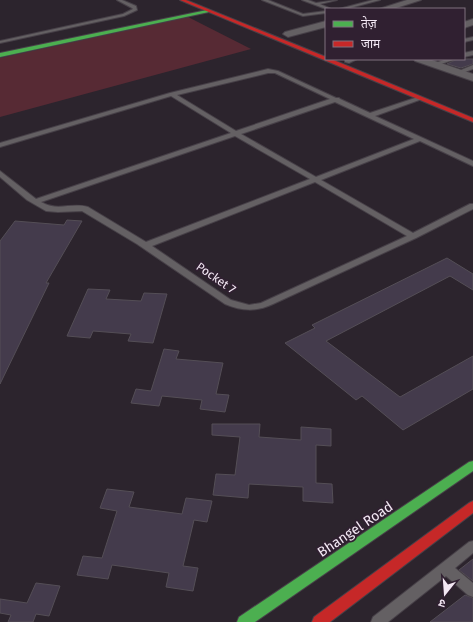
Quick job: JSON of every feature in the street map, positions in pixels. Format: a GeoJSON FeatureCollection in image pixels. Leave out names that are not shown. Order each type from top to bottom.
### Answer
{"type":"FeatureCollection","features":[{"type":"Feature","properties":{"kind":"street"},"geometry":{"type":"LineString","coordinates":[[182,0],[199,3],[271,27],[288,34],[325,56]]}},
{"type":"Feature","properties":{"kind":"street"},"geometry":{"type":"LineString","coordinates":[[387,8],[417,0]]}},
{"type":"Feature","properties":{"kind":"street"},"geometry":{"type":"LineString","coordinates":[[199,3],[207,11],[325,56]]}},
{"type":"Feature","properties":{"kind":"street"},"geometry":{"type":"LineString","coordinates":[[0,49],[66,35],[199,3]]}},
{"type":"Feature","properties":{"kind":"street"},"geometry":{"type":"LineString","coordinates":[[0,55],[207,11]]}},
{"type":"Feature","properties":{"kind":"street"},"geometry":{"type":"LineString","coordinates":[[288,34],[325,24]]}},
{"type":"Feature","properties":{"kind":"street"},"geometry":{"type":"LineString","coordinates":[[259,31],[271,27]]}},
{"type":"Feature","properties":{"kind":"street"},"geometry":{"type":"LineString","coordinates":[[334,60],[473,120]]}},
{"type":"Feature","properties":{"kind":"street"},"geometry":{"type":"LineString","coordinates":[[351,60],[473,110]]}},
{"type":"Feature","properties":{"kind":"street"},"geometry":{"type":"LineString","coordinates":[[422,60],[473,78]]}},
{"type":"Feature","properties":{"kind":"street","name":"Bhangel Road"},"geometry":{"type":"LineString","coordinates":[[244,622],[255,619],[473,465]]}},
{"type":"Feature","properties":{"kind":"street"},"geometry":{"type":"LineString","coordinates":[[319,622],[473,506]]}},
{"type":"Feature","properties":{"kind":"lane"},"geometry":{"type":"LineString","coordinates":[[0,42],[124,15],[135,10],[134,7],[119,0]]}},
{"type":"Feature","properties":{"kind":"lane"},"geometry":{"type":"LineString","coordinates":[[264,0],[303,15],[325,12]]}},
{"type":"Feature","properties":{"kind":"lane"},"geometry":{"type":"LineString","coordinates":[[304,0],[326,8]]}},
{"type":"Feature","properties":{"kind":"lane"},"geometry":{"type":"LineString","coordinates":[[316,4],[334,0]]}},
{"type":"Feature","properties":{"kind":"lane"},"geometry":{"type":"LineString","coordinates":[[345,8],[378,0]]}},
{"type":"Feature","properties":{"kind":"lane"},"geometry":{"type":"LineString","coordinates":[[58,30],[66,35]]}},
{"type":"Feature","properties":{"kind":"lane"},"geometry":{"type":"LineString","coordinates":[[435,64],[449,60]]}},
{"type":"Feature","properties":{"kind":"lane"},"geometry":{"type":"LineString","coordinates":[[457,72],[473,67]]}},
{"type":"Feature","properties":{"kind":"lane"},"geometry":{"type":"LineString","coordinates":[[0,145],[172,94],[268,71],[276,72],[338,99],[473,164]]}},
{"type":"Feature","properties":{"kind":"lane"},"geometry":{"type":"LineString","coordinates":[[172,94],[235,133],[413,236]]}},
{"type":"Feature","properties":{"kind":"lane"},"geometry":{"type":"LineString","coordinates":[[371,116],[420,98]]}},
{"type":"Feature","properties":{"kind":"lane"},"geometry":{"type":"LineString","coordinates":[[35,202],[338,99]]}},
{"type":"Feature","properties":{"kind":"lane"},"geometry":{"type":"LineString","coordinates":[[148,245],[314,179],[420,139]]}},
{"type":"Feature","properties":{"kind":"lane","name":"Pocket 7"},"geometry":{"type":"LineString","coordinates":[[0,173],[35,202],[49,209],[64,210],[83,208],[148,245],[228,302],[248,309],[260,307],[413,236],[473,206]]}},
{"type":"Feature","properties":{"kind":"lane"},"geometry":{"type":"LineString","coordinates":[[378,622],[473,546]]}},
{"type":"Feature","properties":{"kind":"lane"},"geometry":{"type":"LineString","coordinates":[[446,568],[473,591]]}},
{"type":"Feature","properties":{"kind":"shaded area"},"geometry":{"type":"Polygon","coordinates":[[[188,17],[251,49],[0,117],[0,58],[188,17]]]}},
{"type":"Feature","properties":{"kind":"building"},"geometry":{"type":"Polygon","coordinates":[[[473,59],[473,64],[461,68],[447,64],[455,60],[473,59]]]}},
{"type":"Feature","properties":{"kind":"building"},"geometry":{"type":"Polygon","coordinates":[[[67,220],[82,221],[46,283],[49,283],[0,384],[0,241],[15,221],[64,225],[67,220]]]}},
{"type":"Feature","properties":{"kind":"building"},"geometry":{"type":"Polygon","coordinates":[[[447,258],[473,274],[473,290],[450,276],[326,341],[400,397],[473,356],[473,389],[403,430],[362,396],[356,400],[285,343],[315,328],[312,325],[447,258]]]}},
{"type":"Feature","properties":{"kind":"building"},"geometry":{"type":"Polygon","coordinates":[[[88,289],[110,290],[106,299],[141,301],[144,293],[167,294],[153,343],[128,341],[131,334],[93,331],[90,338],[67,336],[88,289]]]}},
{"type":"Feature","properties":{"kind":"building"},"geometry":{"type":"Polygon","coordinates":[[[164,349],[179,351],[176,359],[223,363],[216,394],[229,395],[225,412],[200,409],[202,400],[162,396],[159,406],[131,403],[136,389],[151,391],[164,349]]]}},
{"type":"Feature","properties":{"kind":"building"},"geometry":{"type":"Polygon","coordinates":[[[212,424],[260,424],[259,437],[301,440],[301,427],[331,429],[331,446],[316,445],[316,483],[332,484],[333,503],[303,501],[303,487],[249,484],[248,498],[213,495],[216,474],[235,475],[240,437],[212,435],[212,424]]]}},
{"type":"Feature","properties":{"kind":"building"},"geometry":{"type":"Polygon","coordinates":[[[107,489],[134,492],[129,507],[182,514],[186,498],[212,501],[207,522],[194,520],[183,566],[198,568],[193,591],[166,587],[169,573],[112,565],[108,579],[77,575],[83,556],[102,558],[117,511],[100,508],[107,489]]]}},
{"type":"Feature","properties":{"kind":"building"},"geometry":{"type":"Polygon","coordinates":[[[473,559],[473,581],[459,570],[473,559]]]}},
{"type":"Feature","properties":{"kind":"building"},"geometry":{"type":"Polygon","coordinates":[[[36,583],[60,586],[49,616],[36,614],[33,622],[8,622],[11,615],[0,613],[0,599],[27,603],[36,583]]]}},
{"type":"Feature","properties":{"kind":"building"},"geometry":{"type":"Polygon","coordinates":[[[465,595],[473,598],[473,622],[430,622],[465,595]]]}},
{"type":"Feature","properties":{"kind":"traffic: fast"},"geometry":{"type":"LineString","coordinates":[[0,55],[207,11]]}},
{"type":"Feature","properties":{"kind":"traffic: fast"},"geometry":{"type":"LineString","coordinates":[[244,622],[473,465]]}},
{"type":"Feature","properties":{"kind":"traffic: jam"},"geometry":{"type":"LineString","coordinates":[[182,0],[325,59]]}},
{"type":"Feature","properties":{"kind":"traffic: jam"},"geometry":{"type":"LineString","coordinates":[[329,60],[473,120]]}},
{"type":"Feature","properties":{"kind":"traffic: jam"},"geometry":{"type":"LineString","coordinates":[[319,622],[473,506]]}}]}
